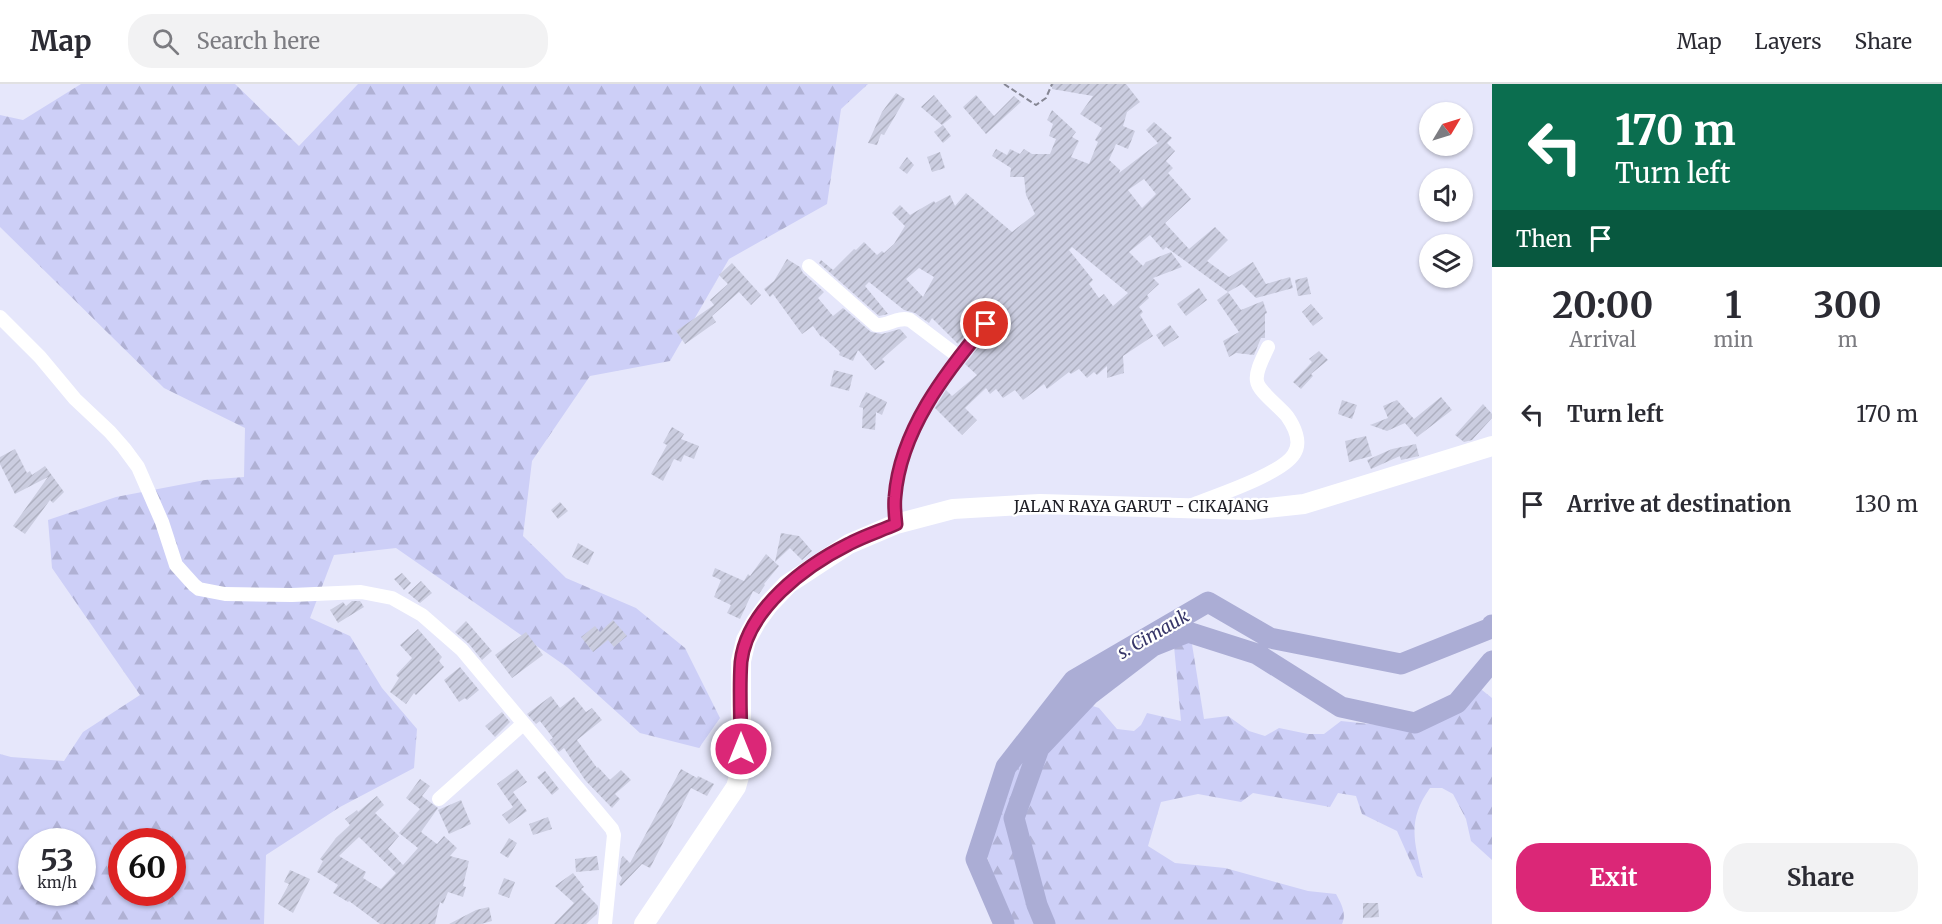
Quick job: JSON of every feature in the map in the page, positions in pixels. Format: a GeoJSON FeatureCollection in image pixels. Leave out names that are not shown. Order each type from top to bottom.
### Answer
{"type":"FeatureCollection","features":[{"type":"Feature","properties":{"kind":"main road","name":"JALAN RAYA GARUT - CIKAJANG"},"geometry":{"type":"LineString","coordinates":[[644,924],[736,787],[741,770],[741,661],[746,640],[769,604],[782,591],[807,570],[849,544],[896,524],[953,509],[1040,504],[1249,510],[1304,504],[1492,446]]}},
{"type":"Feature","properties":{"kind":"street"},"geometry":{"type":"LineString","coordinates":[[809,266],[876,325],[884,325],[903,318],[910,320],[958,357]]}},
{"type":"Feature","properties":{"kind":"street"},"geometry":{"type":"LineString","coordinates":[[0,316],[40,357],[75,399],[110,432],[138,467],[158,512],[176,565],[199,589],[225,594],[292,595],[361,592],[392,598],[422,615],[462,650],[612,829],[614,835],[605,924]]}},
{"type":"Feature","properties":{"kind":"street"},"geometry":{"type":"LineString","coordinates":[[896,524],[895,497],[903,454],[921,414],[958,357],[986,324]]}},
{"type":"Feature","properties":{"kind":"street"},"geometry":{"type":"LineString","coordinates":[[1184,508],[1263,476],[1283,466],[1295,453],[1297,438],[1292,424],[1278,405],[1262,391],[1257,382],[1257,373],[1268,347]]}},
{"type":"Feature","properties":{"kind":"street"},"geometry":{"type":"LineString","coordinates":[[439,799],[523,724]]}},
{"type":"Feature","properties":{"kind":"path"},"geometry":{"type":"LineString","coordinates":[[1004,84],[1036,105],[1046,98],[1052,84]]}},
{"type":"Feature","properties":{"kind":"green space"},"geometry":{"type":"Polygon","coordinates":[[[81,84],[235,84],[299,146],[358,84],[868,84],[841,109],[827,204],[729,259],[670,361],[590,376],[532,461],[523,536],[566,578],[636,608],[685,648],[720,718],[699,748],[640,733],[567,667],[396,548],[334,555],[310,618],[350,636],[382,688],[417,729],[414,768],[340,807],[266,855],[264,924],[0,924],[0,754],[64,761],[83,732],[140,695],[52,568],[48,520],[116,497],[205,480],[244,477],[245,428],[164,388],[0,227],[0,115],[23,120],[81,84]]]}},
{"type":"Feature","properties":{"kind":"green space"},"geometry":{"type":"Polygon","coordinates":[[[1191,638],[1204,719],[1228,716],[1249,731],[1265,736],[1279,728],[1308,734],[1324,734],[1341,721],[1417,729],[1468,703],[1477,686],[1492,698],[1492,860],[1471,841],[1466,819],[1453,794],[1442,788],[1430,788],[1418,810],[1415,821],[1415,842],[1423,878],[1417,876],[1397,831],[1362,814],[1356,796],[1338,793],[1330,807],[1253,793],[1241,802],[1198,794],[1161,802],[1148,846],[1175,863],[1225,868],[1308,891],[1336,894],[1344,912],[1342,924],[1012,924],[1004,911],[986,853],[1011,775],[1043,733],[1074,700],[1099,708],[1117,729],[1134,731],[1141,725],[1147,713],[1181,721],[1174,646],[1191,638]]]}},
{"type":"Feature","properties":{"kind":"building"},"geometry":{"type":"Polygon","coordinates":[[[1052,84],[1126,84],[1140,102],[1127,112],[1123,126],[1135,131],[1128,149],[1116,144],[1109,160],[1120,170],[1119,173],[1158,143],[1146,130],[1154,122],[1172,138],[1167,143],[1175,151],[1166,161],[1173,168],[1168,173],[1191,199],[1165,223],[1189,249],[1215,227],[1228,240],[1207,261],[1229,277],[1253,262],[1266,284],[1290,277],[1293,288],[1256,298],[1242,284],[1228,292],[1166,247],[1163,250],[1150,235],[1129,252],[1143,266],[1146,262],[1171,252],[1182,267],[1153,278],[1159,284],[1147,295],[1149,298],[1139,307],[1143,312],[1140,315],[1153,336],[1123,356],[1124,373],[1107,378],[1107,366],[1097,375],[1094,372],[1087,378],[1079,369],[1071,374],[1069,372],[1047,389],[1044,384],[1023,400],[1015,390],[1003,398],[996,389],[990,394],[986,388],[965,408],[977,420],[962,435],[935,408],[946,390],[952,396],[977,375],[965,364],[993,329],[995,325],[992,317],[987,315],[979,318],[958,344],[932,318],[929,323],[915,313],[904,310],[869,282],[865,286],[888,314],[879,316],[819,263],[821,260],[833,270],[864,242],[877,255],[882,251],[884,253],[894,244],[905,226],[892,213],[900,205],[910,215],[950,195],[955,206],[966,193],[1012,232],[1035,214],[1026,195],[1024,177],[1010,177],[1011,168],[992,156],[996,149],[1007,155],[1010,149],[1020,154],[1024,149],[1032,154],[1050,154],[1056,139],[1049,136],[1053,124],[1047,120],[1052,110],[1076,132],[1072,137],[1079,141],[1071,157],[1089,164],[1098,142],[1095,140],[1102,128],[1080,114],[1093,96],[1052,89],[1052,84]],[[1144,179],[1128,190],[1142,208],[1156,194],[1144,179]],[[1072,247],[1069,250],[1093,280],[1089,284],[1099,298],[1104,294],[1113,306],[1128,293],[1072,247]],[[919,268],[906,279],[923,297],[934,277],[919,268]]]}},
{"type":"Feature","properties":{"kind":"building"},"geometry":{"type":"Polygon","coordinates":[[[896,93],[905,99],[884,135],[881,134],[877,145],[868,143],[882,112],[896,93]]]}},
{"type":"Feature","properties":{"kind":"building"},"geometry":{"type":"Polygon","coordinates":[[[934,95],[952,117],[942,125],[921,107],[934,95]]]}},
{"type":"Feature","properties":{"kind":"building"},"geometry":{"type":"Polygon","coordinates":[[[976,95],[994,116],[1014,96],[1021,102],[986,134],[963,107],[976,95]]]}},
{"type":"Feature","properties":{"kind":"building"},"geometry":{"type":"Polygon","coordinates":[[[943,125],[951,136],[943,143],[934,132],[943,125]]]}},
{"type":"Feature","properties":{"kind":"building"},"geometry":{"type":"Polygon","coordinates":[[[940,152],[945,168],[932,172],[927,157],[940,152]]]}},
{"type":"Feature","properties":{"kind":"building"},"geometry":{"type":"Polygon","coordinates":[[[907,157],[914,165],[907,174],[899,168],[907,157]]]}},
{"type":"Feature","properties":{"kind":"building"},"geometry":{"type":"Polygon","coordinates":[[[787,259],[800,267],[803,273],[824,292],[818,298],[833,316],[843,308],[871,332],[882,334],[900,329],[907,337],[882,359],[885,362],[875,370],[858,350],[853,361],[839,355],[840,352],[821,337],[813,326],[802,334],[773,294],[770,297],[764,289],[774,281],[787,259]]]}},
{"type":"Feature","properties":{"kind":"building"},"geometry":{"type":"Polygon","coordinates":[[[732,263],[761,295],[751,305],[739,292],[712,316],[716,322],[685,344],[676,331],[714,305],[710,300],[728,284],[719,275],[732,263]]]}},
{"type":"Feature","properties":{"kind":"building"},"geometry":{"type":"Polygon","coordinates":[[[1307,277],[1311,294],[1298,296],[1295,280],[1307,277]]]}},
{"type":"Feature","properties":{"kind":"building"},"geometry":{"type":"Polygon","coordinates":[[[1199,288],[1207,300],[1186,316],[1177,304],[1199,288]]]}},
{"type":"Feature","properties":{"kind":"building"},"geometry":{"type":"Polygon","coordinates":[[[1228,292],[1241,310],[1263,301],[1267,313],[1265,314],[1265,338],[1261,338],[1254,355],[1236,353],[1229,357],[1223,341],[1239,332],[1217,300],[1228,292]]]}},
{"type":"Feature","properties":{"kind":"building"},"geometry":{"type":"Polygon","coordinates":[[[1311,304],[1323,318],[1313,326],[1302,312],[1311,304]]]}},
{"type":"Feature","properties":{"kind":"building"},"geometry":{"type":"Polygon","coordinates":[[[1170,325],[1179,337],[1164,347],[1156,335],[1170,325]]]}},
{"type":"Feature","properties":{"kind":"building"},"geometry":{"type":"Polygon","coordinates":[[[1319,351],[1328,360],[1311,374],[1313,376],[1301,389],[1293,382],[1312,362],[1309,359],[1319,351]]]}},
{"type":"Feature","properties":{"kind":"building"},"geometry":{"type":"Polygon","coordinates":[[[834,370],[853,375],[849,391],[830,386],[834,370]]]}},
{"type":"Feature","properties":{"kind":"building"},"geometry":{"type":"Polygon","coordinates":[[[866,392],[887,402],[882,415],[876,412],[875,430],[862,428],[863,408],[859,407],[866,392]]]}},
{"type":"Feature","properties":{"kind":"building"},"geometry":{"type":"Polygon","coordinates":[[[1441,397],[1452,410],[1417,437],[1405,423],[1387,431],[1370,425],[1388,418],[1383,406],[1397,400],[1414,419],[1441,397]]]}},
{"type":"Feature","properties":{"kind":"building"},"geometry":{"type":"Polygon","coordinates":[[[1342,400],[1357,405],[1352,419],[1338,414],[1342,400]]]}},
{"type":"Feature","properties":{"kind":"building"},"geometry":{"type":"Polygon","coordinates":[[[1483,404],[1492,414],[1492,418],[1472,440],[1464,442],[1455,435],[1483,404]]]}},
{"type":"Feature","properties":{"kind":"building"},"geometry":{"type":"Polygon","coordinates":[[[672,427],[684,434],[681,439],[699,446],[694,459],[684,455],[681,462],[674,459],[663,481],[651,474],[667,445],[663,443],[672,427]]]}},
{"type":"Feature","properties":{"kind":"building"},"geometry":{"type":"Polygon","coordinates":[[[1366,436],[1372,456],[1349,462],[1345,441],[1366,436]]]}},
{"type":"Feature","properties":{"kind":"building"},"geometry":{"type":"Polygon","coordinates":[[[1416,444],[1419,456],[1401,460],[1400,456],[1371,469],[1367,460],[1392,449],[1416,444]]]}},
{"type":"Feature","properties":{"kind":"building"},"geometry":{"type":"Polygon","coordinates":[[[15,449],[27,473],[30,471],[32,475],[45,466],[64,492],[53,503],[50,500],[25,534],[13,526],[48,477],[15,494],[0,464],[0,457],[15,449]]]}},
{"type":"Feature","properties":{"kind":"building"},"geometry":{"type":"Polygon","coordinates":[[[560,502],[568,511],[558,519],[551,510],[560,502]]]}},
{"type":"Feature","properties":{"kind":"building"},"geometry":{"type":"Polygon","coordinates":[[[781,533],[799,536],[812,551],[802,560],[790,548],[775,562],[781,533]]]}},
{"type":"Feature","properties":{"kind":"building"},"geometry":{"type":"Polygon","coordinates":[[[578,543],[594,552],[588,565],[572,557],[578,543]]]}},
{"type":"Feature","properties":{"kind":"building"},"geometry":{"type":"Polygon","coordinates":[[[766,554],[779,566],[759,594],[753,591],[740,619],[727,613],[731,605],[714,597],[721,580],[712,576],[715,568],[744,581],[766,554]]]}},
{"type":"Feature","properties":{"kind":"building"},"geometry":{"type":"Polygon","coordinates":[[[402,573],[411,583],[404,590],[394,579],[402,573]]]}},
{"type":"Feature","properties":{"kind":"building"},"geometry":{"type":"Polygon","coordinates":[[[421,581],[432,593],[420,603],[408,593],[421,581]]]}},
{"type":"Feature","properties":{"kind":"building"},"geometry":{"type":"Polygon","coordinates":[[[352,601],[360,601],[364,607],[338,623],[330,610],[343,602],[346,606],[352,601]]]}},
{"type":"Feature","properties":{"kind":"building"},"geometry":{"type":"Polygon","coordinates":[[[613,620],[627,636],[614,647],[608,640],[593,652],[581,637],[595,626],[600,632],[613,620]]]}},
{"type":"Feature","properties":{"kind":"building"},"geometry":{"type":"Polygon","coordinates":[[[466,621],[492,651],[482,660],[455,632],[466,621]]]}},
{"type":"Feature","properties":{"kind":"building"},"geometry":{"type":"Polygon","coordinates":[[[418,629],[442,657],[439,661],[444,667],[416,695],[414,693],[406,704],[390,692],[399,678],[396,675],[412,658],[400,645],[418,629]]]}},
{"type":"Feature","properties":{"kind":"building"},"geometry":{"type":"Polygon","coordinates":[[[526,632],[543,655],[512,678],[495,655],[526,632]]]}},
{"type":"Feature","properties":{"kind":"building"},"geometry":{"type":"Polygon","coordinates":[[[460,667],[479,690],[467,700],[465,698],[459,702],[444,680],[460,667]]]}},
{"type":"Feature","properties":{"kind":"building"},"geometry":{"type":"Polygon","coordinates":[[[551,696],[560,708],[574,697],[586,712],[592,708],[602,720],[577,740],[597,768],[610,780],[621,770],[631,780],[615,794],[620,799],[612,808],[585,780],[564,748],[559,752],[550,740],[553,738],[540,721],[536,724],[527,714],[551,696]]]}},
{"type":"Feature","properties":{"kind":"building"},"geometry":{"type":"Polygon","coordinates":[[[502,712],[510,722],[495,737],[485,726],[502,712]]]}},
{"type":"Feature","properties":{"kind":"building"},"geometry":{"type":"Polygon","coordinates":[[[517,769],[527,782],[513,792],[527,811],[509,824],[502,815],[513,807],[497,784],[517,769]]]}},
{"type":"Feature","properties":{"kind":"building"},"geometry":{"type":"Polygon","coordinates":[[[681,769],[714,784],[707,796],[691,788],[650,868],[642,864],[621,886],[619,884],[622,878],[619,874],[621,859],[623,856],[630,863],[681,769]]]}},
{"type":"Feature","properties":{"kind":"building"},"geometry":{"type":"Polygon","coordinates":[[[545,771],[559,789],[552,795],[537,777],[545,771]]]}},
{"type":"Feature","properties":{"kind":"building"},"geometry":{"type":"Polygon","coordinates":[[[420,779],[430,786],[422,796],[438,808],[421,832],[437,844],[444,836],[457,848],[450,856],[469,861],[463,886],[466,887],[463,897],[448,892],[443,904],[440,902],[435,924],[380,924],[349,901],[333,893],[338,885],[317,872],[323,861],[320,859],[336,838],[350,825],[345,819],[357,810],[358,812],[377,796],[384,805],[375,813],[399,836],[388,849],[403,865],[418,848],[399,833],[420,809],[406,798],[420,779]],[[359,837],[339,856],[366,872],[363,878],[381,889],[396,873],[359,837]]]}},
{"type":"Feature","properties":{"kind":"building"},"geometry":{"type":"Polygon","coordinates":[[[461,800],[471,824],[449,834],[438,810],[461,800]]]}},
{"type":"Feature","properties":{"kind":"building"},"geometry":{"type":"Polygon","coordinates":[[[548,817],[552,829],[533,835],[529,824],[548,817]]]}},
{"type":"Feature","properties":{"kind":"building"},"geometry":{"type":"Polygon","coordinates":[[[509,838],[517,843],[508,858],[500,853],[509,838]]]}},
{"type":"Feature","properties":{"kind":"building"},"geometry":{"type":"Polygon","coordinates":[[[597,856],[599,870],[576,872],[575,859],[597,856]]]}},
{"type":"Feature","properties":{"kind":"building"},"geometry":{"type":"Polygon","coordinates":[[[290,870],[310,879],[293,913],[278,904],[289,884],[284,882],[290,870]]]}},
{"type":"Feature","properties":{"kind":"building"},"geometry":{"type":"Polygon","coordinates":[[[573,873],[584,887],[581,889],[598,906],[597,914],[586,924],[554,924],[574,903],[555,886],[573,873]]]}},
{"type":"Feature","properties":{"kind":"building"},"geometry":{"type":"Polygon","coordinates":[[[504,878],[515,882],[509,898],[498,894],[504,878]]]}},
{"type":"Feature","properties":{"kind":"building"},"geometry":{"type":"Polygon","coordinates":[[[1363,903],[1378,903],[1379,917],[1363,918],[1363,903]]]}},
{"type":"Feature","properties":{"kind":"building"},"geometry":{"type":"Polygon","coordinates":[[[489,907],[492,921],[481,924],[449,924],[476,910],[489,907]]]}},
{"type":"Feature","properties":{"kind":"waterway","name":"s. Cimauk"},"geometry":{"type":"LineString","coordinates":[[1004,924],[976,859],[1006,767],[1074,680],[1208,602],[1270,638],[1401,664],[1491,628],[1492,625]]}},
{"type":"Feature","properties":{"kind":"waterway"},"geometry":{"type":"LineString","coordinates":[[1045,924],[1037,905],[1014,818],[1039,748],[1089,695],[1153,646],[1188,632],[1257,654],[1341,707],[1415,723],[1457,703],[1492,661]]}},
{"type":"Feature","properties":{"kind":"route"},"geometry":{"type":"LineString","coordinates":[[741,749],[741,661],[746,640],[756,622],[778,594],[807,570],[849,544],[896,524],[895,497],[903,454],[921,414],[958,357],[986,324]]}}]}
